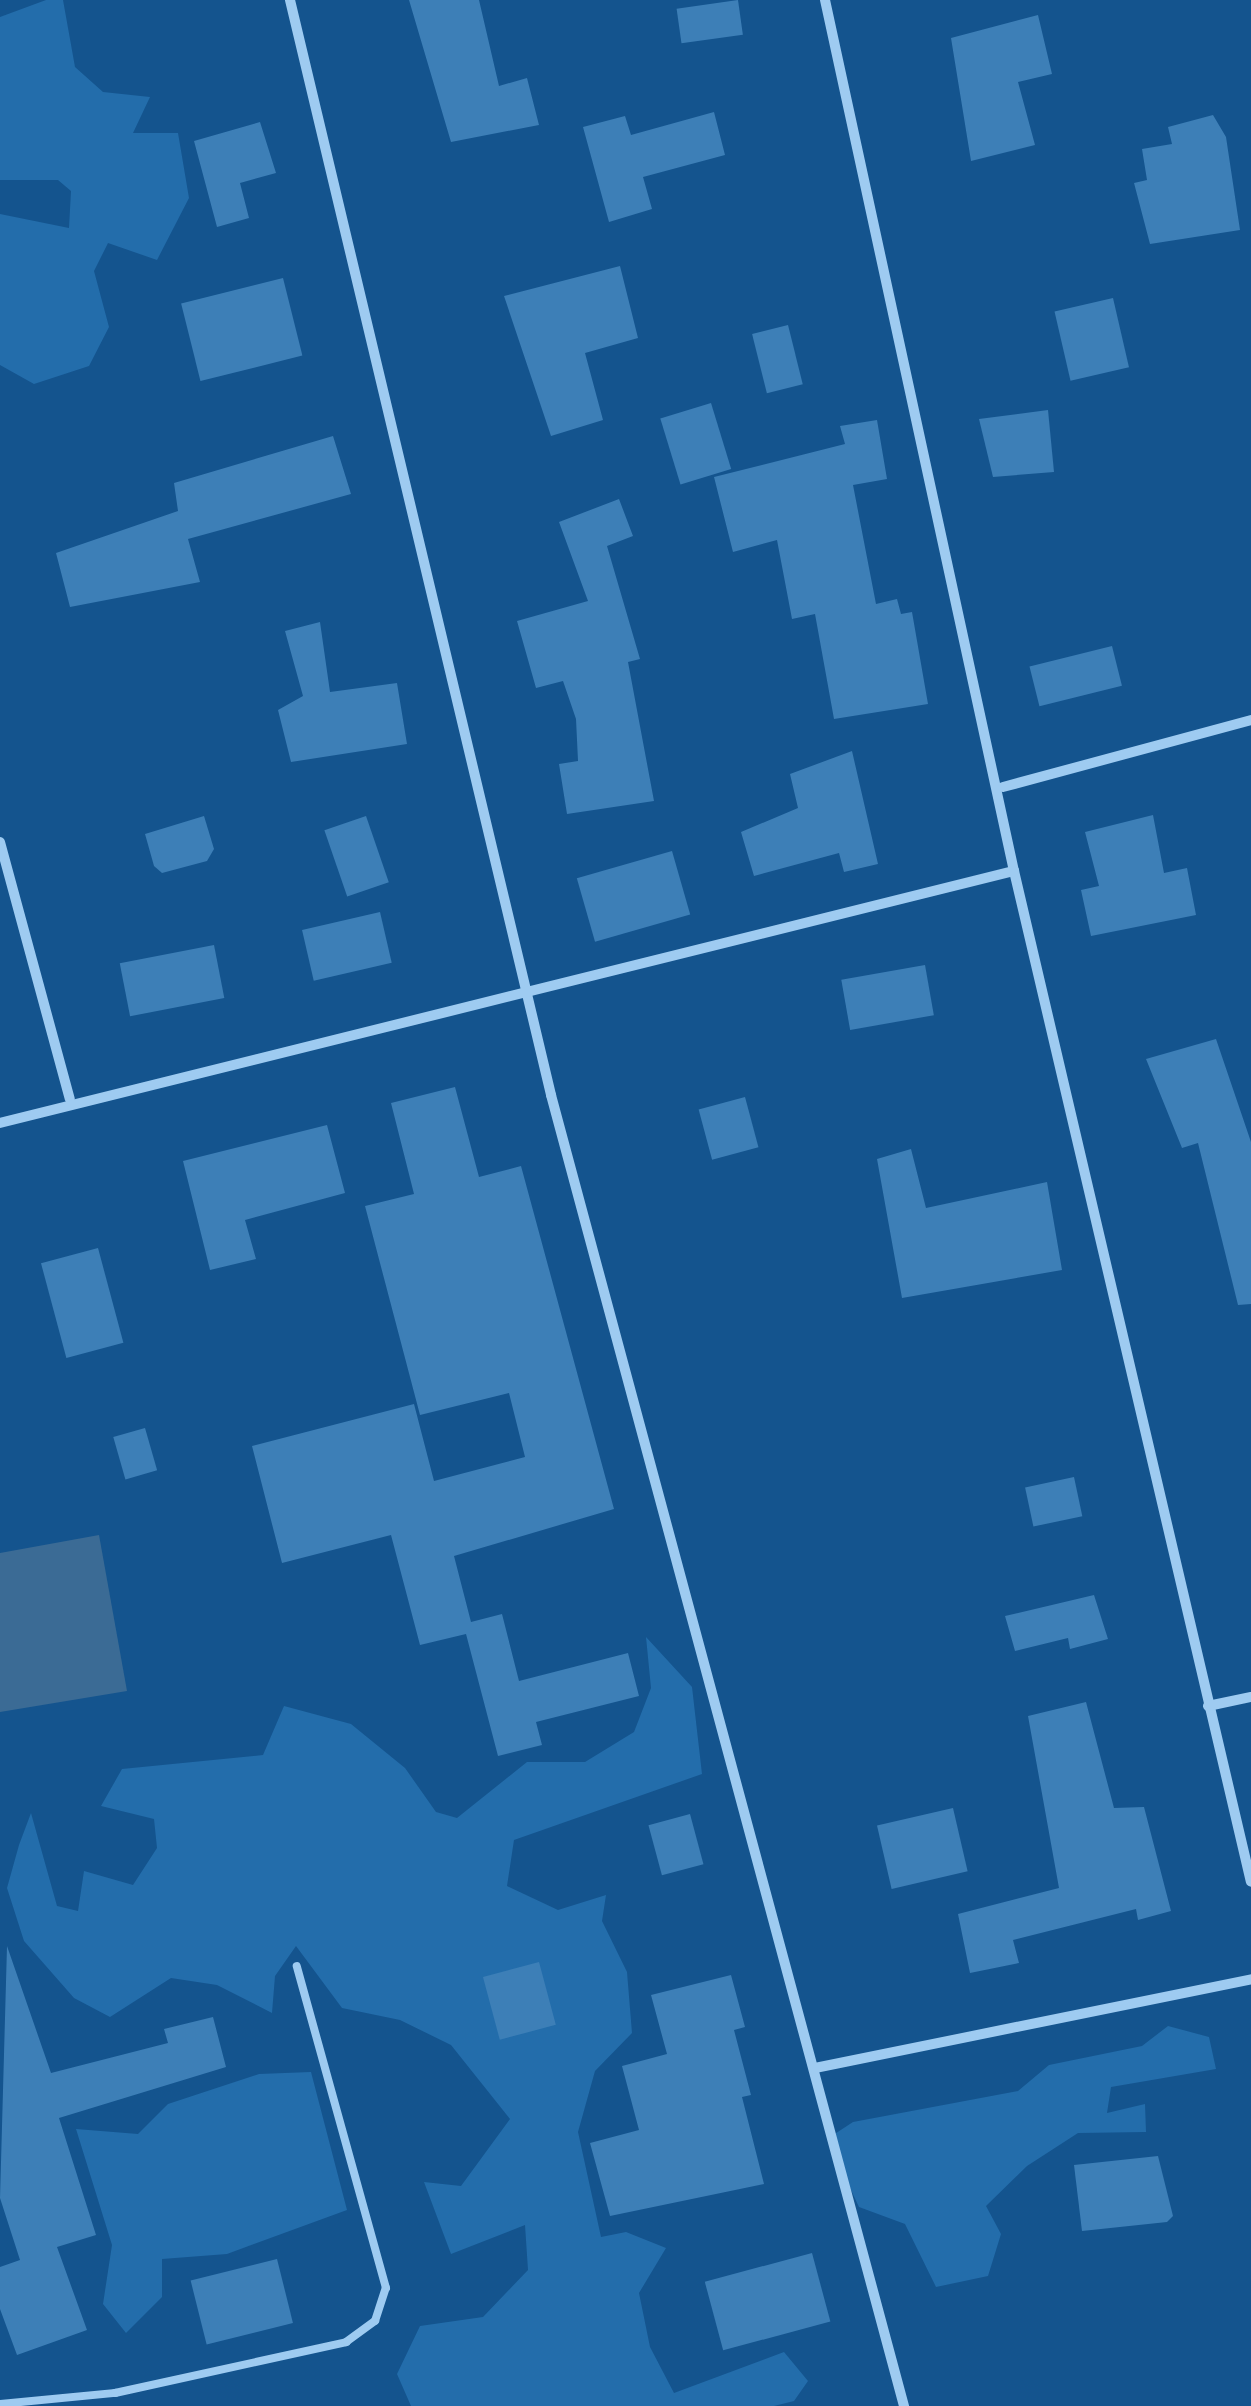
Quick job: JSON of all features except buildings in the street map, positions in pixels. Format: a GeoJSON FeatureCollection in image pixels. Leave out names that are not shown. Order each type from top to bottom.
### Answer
{"type":"FeatureCollection","features":[{"type":"Feature","properties":{"kind":"street"},"geometry":{"type":"LineString","coordinates":[[290,0],[529,986],[904,2406]]}},
{"type":"Feature","properties":{"kind":"street"},"geometry":{"type":"LineString","coordinates":[[825,0],[1003,787],[1014,871],[1251,1882]]}},
{"type":"Feature","properties":{"kind":"street"},"geometry":{"type":"LineString","coordinates":[[1003,787],[1251,720]]}},
{"type":"Feature","properties":{"kind":"street"},"geometry":{"type":"LineString","coordinates":[[0,842],[70,1099]]}},
{"type":"Feature","properties":{"kind":"street"},"geometry":{"type":"LineString","coordinates":[[0,1123],[70,1099],[1014,871]]}},
{"type":"Feature","properties":{"kind":"street"},"geometry":{"type":"LineString","coordinates":[[1208,1706],[1251,1697]]}},
{"type":"Feature","properties":{"kind":"street"},"geometry":{"type":"LineString","coordinates":[[815,2068],[1251,1978]]}},
{"type":"Feature","properties":{"kind":"lane"},"geometry":{"type":"LineString","coordinates":[[0,2404],[192,2376],[346,2342],[376,2321],[386,2288],[298,1966]]}},
{"type":"Feature","properties":{"kind":"shaded area"},"geometry":{"type":"Polygon","coordinates":[[[46,0],[63,0],[75,67],[103,92],[150,97],[133,133],[178,133],[189,198],[157,260],[108,243],[94,271],[109,327],[89,366],[34,384],[0,365],[0,214],[69,228],[71,191],[58,180],[0,180],[0,17],[46,0]]]}},
{"type":"Feature","properties":{"kind":"shaded area"},"geometry":{"type":"Polygon","coordinates":[[[99,1535],[127,1691],[0,1712],[0,1553],[99,1535]]]}},
{"type":"Feature","properties":{"kind":"shaded area"},"geometry":{"type":"Polygon","coordinates":[[[646,1637],[692,1687],[702,1774],[514,1840],[507,1886],[558,1910],[606,1895],[602,1921],[627,1972],[632,2033],[595,2071],[578,2132],[601,2237],[626,2232],[666,2248],[639,2293],[650,2347],[674,2393],[784,2352],[808,2381],[794,2401],[774,2406],[411,2406],[397,2374],[420,2326],[483,2317],[528,2270],[525,2225],[451,2254],[424,2182],[461,2186],[510,2119],[451,2045],[400,2020],[342,2008],[296,1946],[275,1976],[272,2013],[217,1985],[171,1978],[110,2017],[74,1998],[24,1941],[7,1888],[19,1845],[31,1813],[57,1906],[78,1911],[84,1871],[133,1885],[157,1848],[154,1819],[101,1806],[122,1769],[263,1755],[284,1706],[351,1724],[405,1768],[436,1812],[457,1818],[527,1762],[585,1762],[634,1732],[651,1688],[646,1637]]]}},
{"type":"Feature","properties":{"kind":"shaded area"},"geometry":{"type":"Polygon","coordinates":[[[1168,2026],[1209,2037],[1216,2069],[1111,2087],[1107,2113],[1145,2104],[1146,2132],[1078,2133],[1027,2166],[986,2206],[1001,2234],[988,2276],[936,2287],[905,2224],[859,2207],[827,2139],[853,2122],[1018,2091],[1049,2065],[1142,2046],[1168,2026]]]}},
{"type":"Feature","properties":{"kind":"shaded area"},"geometry":{"type":"Polygon","coordinates":[[[311,2072],[347,2210],[227,2254],[162,2259],[162,2297],[126,2333],[103,2304],[112,2245],[76,2129],[138,2134],[168,2104],[259,2074],[311,2072]]]}}]}
